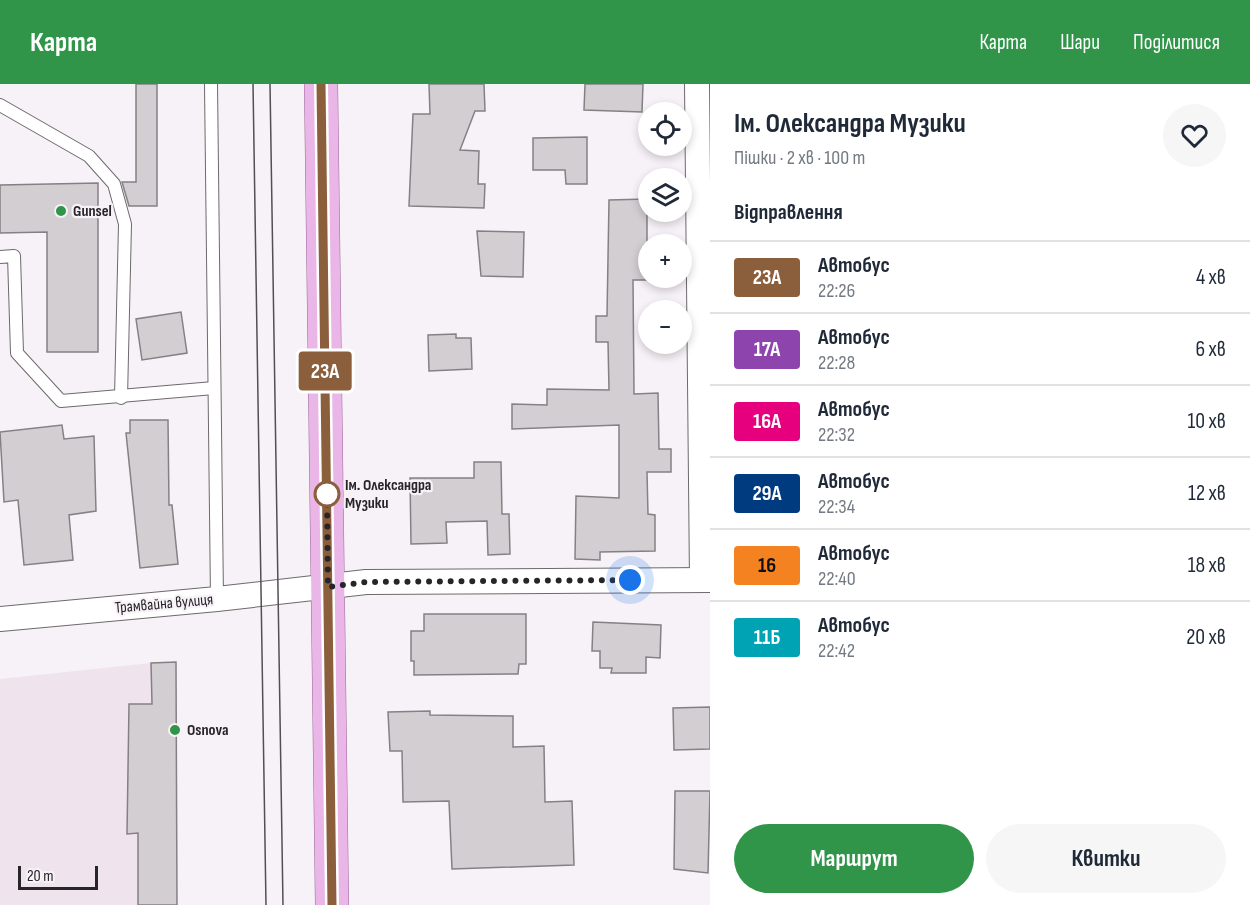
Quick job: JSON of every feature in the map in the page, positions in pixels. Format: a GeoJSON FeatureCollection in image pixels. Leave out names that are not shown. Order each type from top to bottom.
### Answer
{"type":"FeatureCollection","features":[{"type":"Feature","properties":{"kind":"main road"},"geometry":{"type":"LineString","coordinates":[[321,84],[332,905]]}},
{"type":"Feature","properties":{"kind":"street"},"geometry":{"type":"LineString","coordinates":[[697,84],[706,580]]}},
{"type":"Feature","properties":{"kind":"street","name":"Трамвайна вулиця"},"geometry":{"type":"LineString","coordinates":[[0,619],[217,599],[366,582],[706,580]]}},
{"type":"Feature","properties":{"kind":"lane"},"geometry":{"type":"LineString","coordinates":[[211,84],[217,599]]}},
{"type":"Feature","properties":{"kind":"lane"},"geometry":{"type":"LineString","coordinates":[[0,105],[89,156],[114,183],[125,224],[121,398]]}},
{"type":"Feature","properties":{"kind":"lane"},"geometry":{"type":"LineString","coordinates":[[0,257],[14,256],[17,352],[61,401],[121,398],[214,388]]}},
{"type":"Feature","properties":{"kind":"shaded area"},"geometry":{"type":"Polygon","coordinates":[[[151,663],[152,676],[176,749],[177,905],[0,905],[0,679],[151,663]]]}},
{"type":"Feature","properties":{"kind":"building"},"geometry":{"type":"Polygon","coordinates":[[[136,84],[157,84],[157,206],[129,206],[122,182],[136,182],[136,84]]]}},
{"type":"Feature","properties":{"kind":"building"},"geometry":{"type":"Polygon","coordinates":[[[429,84],[484,84],[485,111],[475,111],[460,150],[479,151],[478,184],[485,184],[484,208],[409,206],[413,114],[430,114],[429,84]]]}},
{"type":"Feature","properties":{"kind":"building"},"geometry":{"type":"Polygon","coordinates":[[[585,84],[643,84],[642,102],[638,102],[638,112],[584,110],[585,84]]]}},
{"type":"Feature","properties":{"kind":"building"},"geometry":{"type":"Polygon","coordinates":[[[587,137],[587,184],[566,184],[565,170],[533,170],[533,138],[587,137]]]}},
{"type":"Feature","properties":{"kind":"building"},"geometry":{"type":"Polygon","coordinates":[[[98,183],[98,352],[47,352],[47,232],[0,233],[0,185],[98,183]]]}},
{"type":"Feature","properties":{"kind":"building"},"geometry":{"type":"Polygon","coordinates":[[[638,199],[638,222],[647,222],[647,234],[638,234],[638,280],[633,280],[634,394],[658,393],[659,449],[671,449],[671,472],[647,472],[648,514],[655,515],[655,551],[600,552],[600,560],[575,559],[576,496],[619,498],[619,425],[512,429],[512,404],[547,405],[547,389],[609,390],[608,342],[596,342],[596,316],[607,316],[609,200],[638,199]]]}},
{"type":"Feature","properties":{"kind":"building"},"geometry":{"type":"Polygon","coordinates":[[[477,231],[524,232],[523,277],[481,276],[477,231]]]}},
{"type":"Feature","properties":{"kind":"building"},"geometry":{"type":"Polygon","coordinates":[[[181,312],[187,353],[142,360],[136,319],[181,312]]]}},
{"type":"Feature","properties":{"kind":"building"},"geometry":{"type":"Polygon","coordinates":[[[456,334],[456,338],[471,338],[472,369],[429,371],[428,335],[456,334]]]}},
{"type":"Feature","properties":{"kind":"building"},"geometry":{"type":"Polygon","coordinates":[[[130,420],[168,420],[169,505],[172,505],[178,564],[140,568],[126,433],[130,433],[130,420]]]}},
{"type":"Feature","properties":{"kind":"building"},"geometry":{"type":"Polygon","coordinates":[[[62,425],[64,439],[94,436],[96,511],[69,515],[73,560],[24,565],[18,500],[4,502],[0,432],[62,425]]]}},
{"type":"Feature","properties":{"kind":"building"},"geometry":{"type":"Polygon","coordinates":[[[474,462],[501,462],[502,514],[509,514],[510,554],[488,555],[487,521],[446,522],[447,543],[411,544],[410,478],[474,478],[474,462]]]}},
{"type":"Feature","properties":{"kind":"building"},"geometry":{"type":"Polygon","coordinates":[[[424,614],[526,614],[526,664],[519,664],[518,674],[414,675],[414,661],[411,661],[411,631],[424,631],[424,614]]]}},
{"type":"Feature","properties":{"kind":"building"},"geometry":{"type":"Polygon","coordinates":[[[593,622],[661,625],[660,658],[646,657],[646,673],[611,673],[612,668],[600,668],[600,651],[592,651],[593,622]]]}},
{"type":"Feature","properties":{"kind":"building"},"geometry":{"type":"Polygon","coordinates":[[[176,662],[177,905],[138,905],[138,833],[127,834],[129,704],[152,704],[151,663],[176,662]]]}},
{"type":"Feature","properties":{"kind":"building"},"geometry":{"type":"Polygon","coordinates":[[[710,707],[710,749],[674,750],[673,708],[710,707]]]}},
{"type":"Feature","properties":{"kind":"building"},"geometry":{"type":"Polygon","coordinates":[[[430,711],[430,715],[513,716],[513,747],[544,746],[545,802],[572,801],[574,865],[452,869],[449,801],[403,802],[402,751],[390,751],[388,712],[430,711]]]}},
{"type":"Feature","properties":{"kind":"building"},"geometry":{"type":"Polygon","coordinates":[[[675,791],[710,791],[708,873],[674,869],[675,791]]]}},
{"type":"Feature","properties":{"kind":"tram line"},"geometry":{"type":"LineString","coordinates":[[253,84],[266,905]]}},
{"type":"Feature","properties":{"kind":"tram line"},"geometry":{"type":"LineString","coordinates":[[270,84],[283,905]]}},
{"type":"Feature","properties":{"kind":"bus line","name":"23А"},"geometry":{"type":"LineString","coordinates":[[321,84],[332,905]]}},
{"type":"Feature","properties":{"kind":"place","name":"Gunsel"},"geometry":{"type":"Point","coordinates":[61,211]}},
{"type":"Feature","properties":{"kind":"place","name":"Ім. Олександра Музики"},"geometry":{"type":"Point","coordinates":[327,494]}},
{"type":"Feature","properties":{"kind":"place","name":"Osnova"},"geometry":{"type":"Point","coordinates":[175,730]}},
{"type":"Feature","properties":{"kind":"route"},"geometry":{"type":"LineString","coordinates":[[327,494],[328,587],[366,582],[630,580]]}}]}
